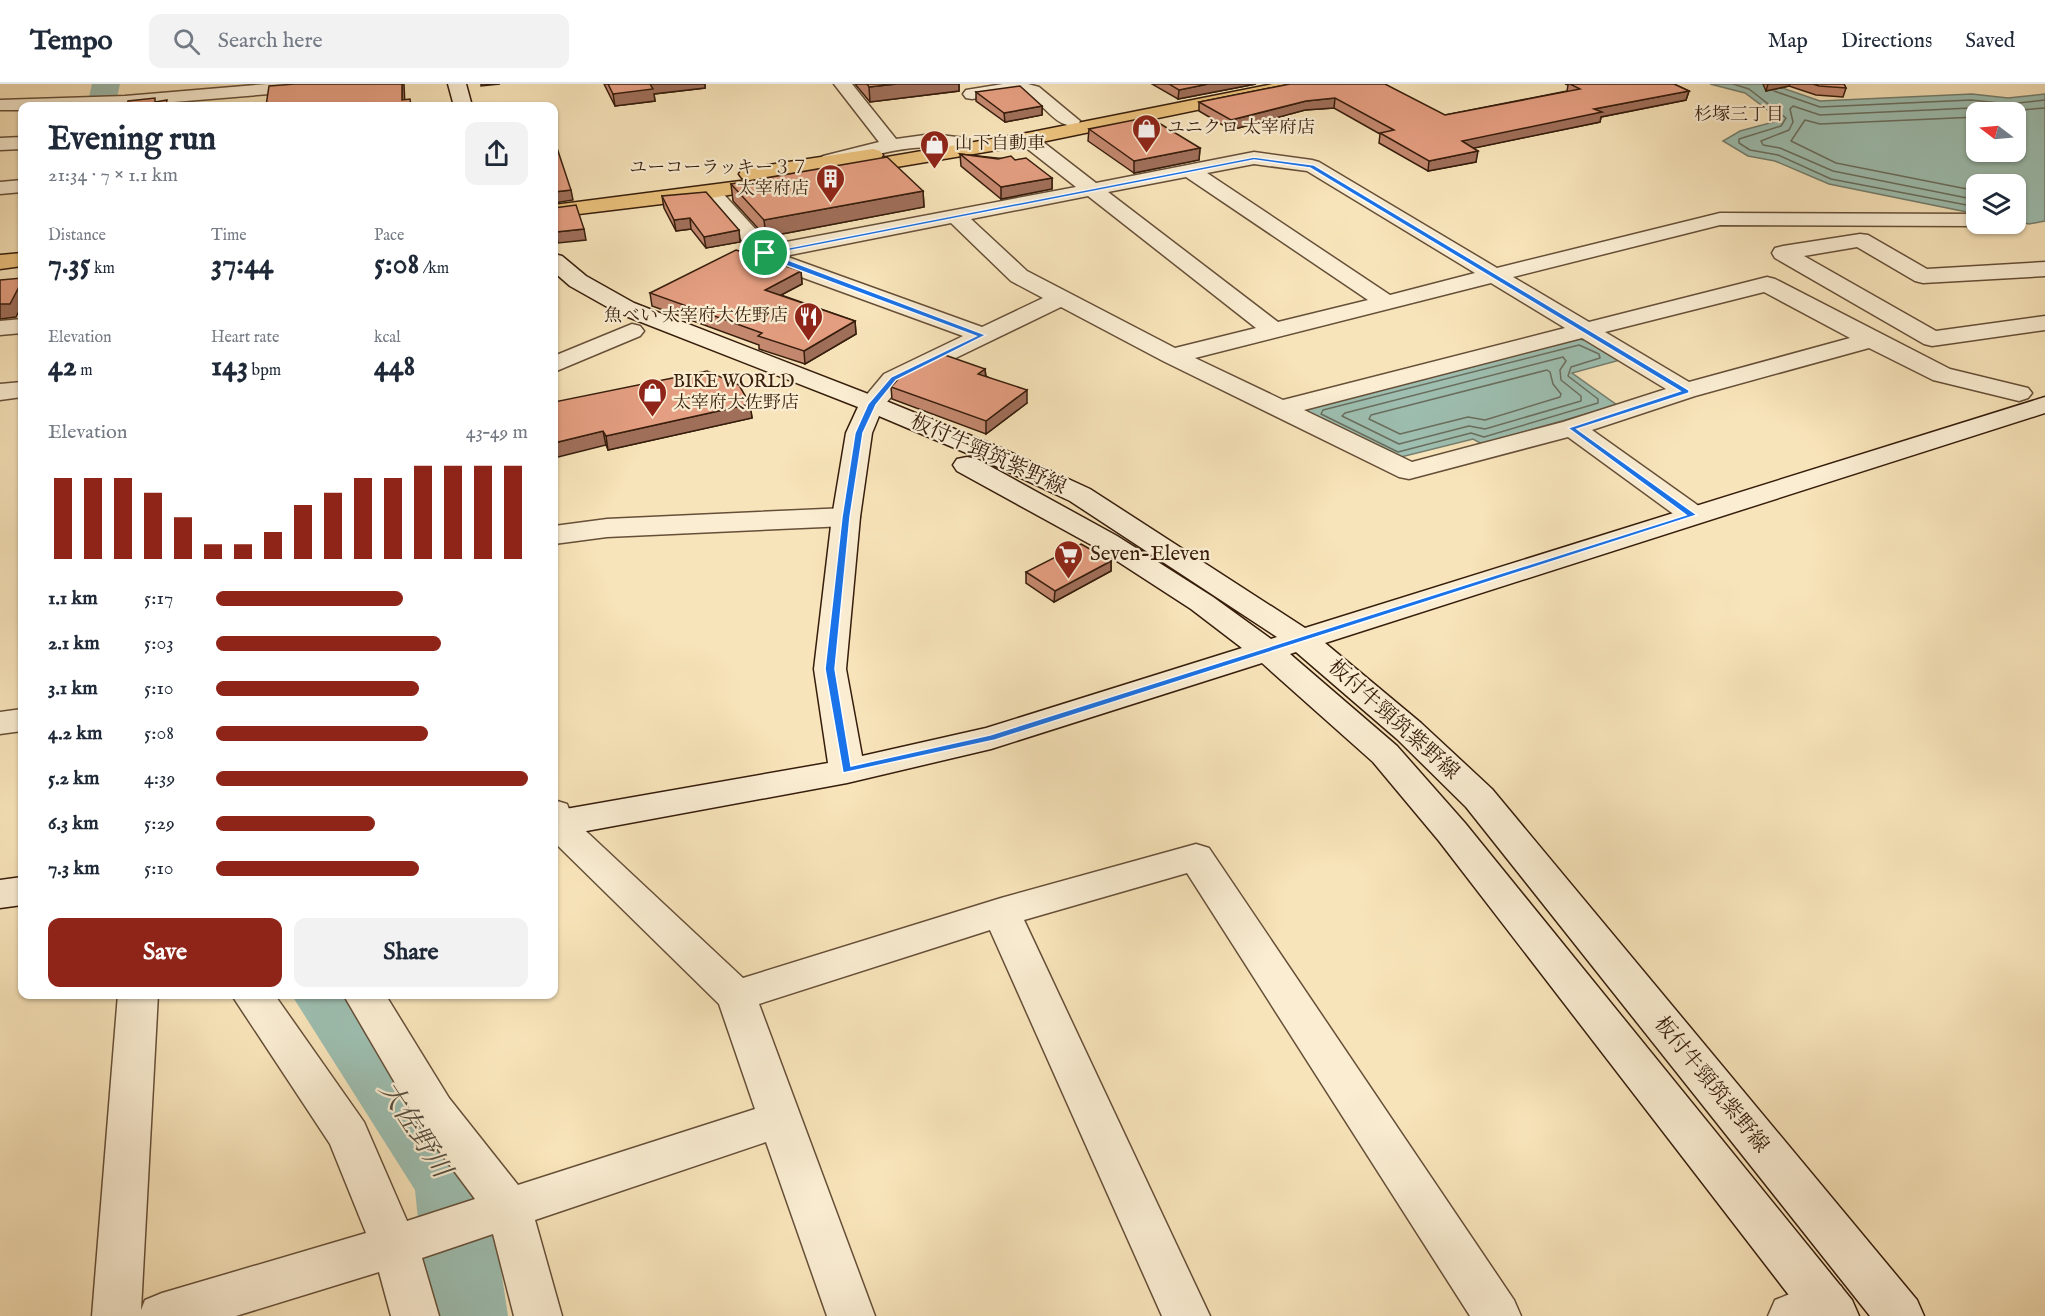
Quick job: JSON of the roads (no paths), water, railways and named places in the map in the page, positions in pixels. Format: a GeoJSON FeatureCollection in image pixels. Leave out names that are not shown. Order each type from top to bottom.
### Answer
{"type":"FeatureCollection","features":[{"type":"Feature","properties":{"kind":"main road"},"geometry":{"type":"LineString","coordinates":[[558,199],[707,181],[958,142],[1258,84]]}},
{"type":"Feature","properties":{"kind":"main road"},"geometry":{"type":"LineString","coordinates":[[558,211],[711,192],[1027,138],[1293,84]]}},
{"type":"Feature","properties":{"kind":"main road"},"geometry":{"type":"LineString","coordinates":[[0,253],[18,251]]}},
{"type":"Feature","properties":{"kind":"main road"},"geometry":{"type":"LineString","coordinates":[[0,262],[18,260]]}},
{"type":"Feature","properties":{"kind":"street"},"geometry":{"type":"LineString","coordinates":[[93,102],[123,98],[245,94],[331,84]]}},
{"type":"Feature","properties":{"kind":"street"},"geometry":{"type":"LineString","coordinates":[[457,84],[462,102]]}},
{"type":"Feature","properties":{"kind":"street"},"geometry":{"type":"LineString","coordinates":[[843,84],[892,146]]}},
{"type":"Feature","properties":{"kind":"street"},"geometry":{"type":"LineString","coordinates":[[972,94],[1019,87],[1033,91],[1071,121]]}},
{"type":"Feature","properties":{"kind":"street"},"geometry":{"type":"LineString","coordinates":[[0,105],[18,105]]}},
{"type":"Feature","properties":{"kind":"street"},"geometry":{"type":"LineString","coordinates":[[824,163],[842,156],[892,146],[947,138],[958,142]]}},
{"type":"Feature","properties":{"kind":"street"},"geometry":{"type":"LineString","coordinates":[[1027,138],[1273,330]]}},
{"type":"Feature","properties":{"kind":"street"},"geometry":{"type":"LineString","coordinates":[[0,144],[18,143]]}},
{"type":"Feature","properties":{"kind":"street"},"geometry":{"type":"LineString","coordinates":[[765,253],[1254,159],[1312,166],[1686,391]]}},
{"type":"Feature","properties":{"kind":"street"},"geometry":{"type":"LineString","coordinates":[[1190,171],[1386,302]]}},
{"type":"Feature","properties":{"kind":"street"},"geometry":{"type":"LineString","coordinates":[[0,188],[18,186]]}},
{"type":"Feature","properties":{"kind":"street"},"geometry":{"type":"LineString","coordinates":[[711,192],[765,253],[779,261],[982,335]]}},
{"type":"Feature","properties":{"kind":"street"},"geometry":{"type":"LineString","coordinates":[[956,216],[1019,276],[1172,356],[1409,471],[1572,428],[1686,391],[1871,340]]}},
{"type":"Feature","properties":{"kind":"street"},"geometry":{"type":"LineString","coordinates":[[1172,356],[1720,219],[1966,220]]}},
{"type":"Feature","properties":{"kind":"street"},"geometry":{"type":"LineString","coordinates":[[1989,234],[1986,237],[1913,231],[1783,253],[1932,339],[2045,322]]}},
{"type":"Feature","properties":{"kind":"street"},"geometry":{"type":"LineString","coordinates":[[1860,240],[1923,276],[2045,269]]}},
{"type":"Feature","properties":{"kind":"street","name":"板付牛頸筑紫野線"},"geometry":{"type":"LineString","coordinates":[[558,264],[578,282],[626,308],[868,413],[972,467],[1107,542],[1202,603],[1283,644],[1409,731],[1479,798],[1900,1316]]}},
{"type":"Feature","properties":{"kind":"street"},"geometry":{"type":"LineString","coordinates":[[1281,408],[1767,284],[1942,375],[2019,393]]}},
{"type":"Feature","properties":{"kind":"street","name":"板付牛頸筑紫野線"},"geometry":{"type":"LineString","coordinates":[[558,294],[632,331],[868,413]]}},
{"type":"Feature","properties":{"kind":"street"},"geometry":{"type":"LineString","coordinates":[[847,771],[830,669],[846,517],[859,433],[868,413],[893,378],[1061,298]]}},
{"type":"Feature","properties":{"kind":"street"},"geometry":{"type":"LineString","coordinates":[[0,328],[18,326]]}},
{"type":"Feature","properties":{"kind":"street"},"geometry":{"type":"LineString","coordinates":[[558,363],[632,331]]}},
{"type":"Feature","properties":{"kind":"street"},"geometry":{"type":"LineString","coordinates":[[0,392],[18,390]]}},
{"type":"Feature","properties":{"kind":"street"},"geometry":{"type":"LineString","coordinates":[[558,819],[847,771],[991,738],[2045,405]]}},
{"type":"Feature","properties":{"kind":"street"},"geometry":{"type":"LineString","coordinates":[[1572,428],[1693,515]]}},
{"type":"Feature","properties":{"kind":"street"},"geometry":{"type":"LineString","coordinates":[[558,534],[607,528],[846,517]]}},
{"type":"Feature","properties":{"kind":"street","name":"板付牛頸筑紫野線"},"geometry":{"type":"LineString","coordinates":[[1283,644],[1385,754],[1444,823],[1817,1311]]}},
{"type":"Feature","properties":{"kind":"street"},"geometry":{"type":"LineString","coordinates":[[0,723],[18,721]]}},
{"type":"Feature","properties":{"kind":"street"},"geometry":{"type":"LineString","coordinates":[[558,824],[736,996],[851,1316]]}},
{"type":"Feature","properties":{"kind":"street"},"geometry":{"type":"LineString","coordinates":[[736,996],[1001,912],[1196,857],[1497,1316]]}},
{"type":"Feature","properties":{"kind":"street"},"geometry":{"type":"LineString","coordinates":[[0,894],[18,892]]}},
{"type":"Feature","properties":{"kind":"street"},"geometry":{"type":"LineString","coordinates":[[1001,912],[1186,1316]]}},
{"type":"Feature","properties":{"kind":"street"},"geometry":{"type":"LineString","coordinates":[[116,1316],[138,999]]}},
{"type":"Feature","properties":{"kind":"street"},"geometry":{"type":"LineString","coordinates":[[254,999],[348,1136],[395,1246],[415,1316]]}},
{"type":"Feature","properties":{"kind":"street"},"geometry":{"type":"LineString","coordinates":[[366,999],[434,1111],[509,1209],[538,1316]]}},
{"type":"Feature","properties":{"kind":"street"},"geometry":{"type":"LineString","coordinates":[[162,1316],[395,1246],[780,1119]]}},
{"type":"Feature","properties":{"kind":"water"},"geometry":{"type":"Polygon","coordinates":[[[1710,84],[1771,84],[1820,101],[1972,94],[2008,98],[2045,94],[2045,221],[2026,223],[2026,174],[1966,174],[1966,212],[1829,184],[1775,161],[1748,156],[1723,141],[1740,131],[1781,120],[1745,93],[1710,84]]]}},
{"type":"Feature","properties":{"kind":"water"},"geometry":{"type":"Polygon","coordinates":[[[1579,339],[1588,341],[1620,360],[1572,373],[1617,405],[1482,444],[1473,439],[1397,458],[1306,415],[1304,409],[1579,339]]]}},
{"type":"Feature","properties":{"kind":"waterway","name":"大佐野川"},"geometry":{"type":"LineString","coordinates":[[102,102],[106,84]]}},
{"type":"Feature","properties":{"kind":"waterway","name":"大佐野川"},"geometry":{"type":"LineString","coordinates":[[327,999],[451,1183],[468,1316]]}},
{"type":"Feature","properties":{"kind":"place","name":"ユニクロ 太宰府店"},"geometry":{"type":"Point","coordinates":[1146,154]}},
{"type":"Feature","properties":{"kind":"place","name":"山下自動車"},"geometry":{"type":"Point","coordinates":[934,170]}},
{"type":"Feature","properties":{"kind":"place","name":"ユーコーラッキー３７ 太宰府店"},"geometry":{"type":"Point","coordinates":[830,204]}},
{"type":"Feature","properties":{"kind":"place","name":"魚べい 太宰府大佐野店"},"geometry":{"type":"Point","coordinates":[809,342]}},
{"type":"Feature","properties":{"kind":"place","name":"BIKE WORLD 太宰府大佐野店"},"geometry":{"type":"Point","coordinates":[652,418]}},
{"type":"Feature","properties":{"kind":"place","name":"Seven-Eleven"},"geometry":{"type":"Point","coordinates":[1069,580]}},
{"type":"Feature","properties":{"kind":"district","name":"杉塚三丁目"},"geometry":{"type":"Point","coordinates":[1739,115]}}]}
